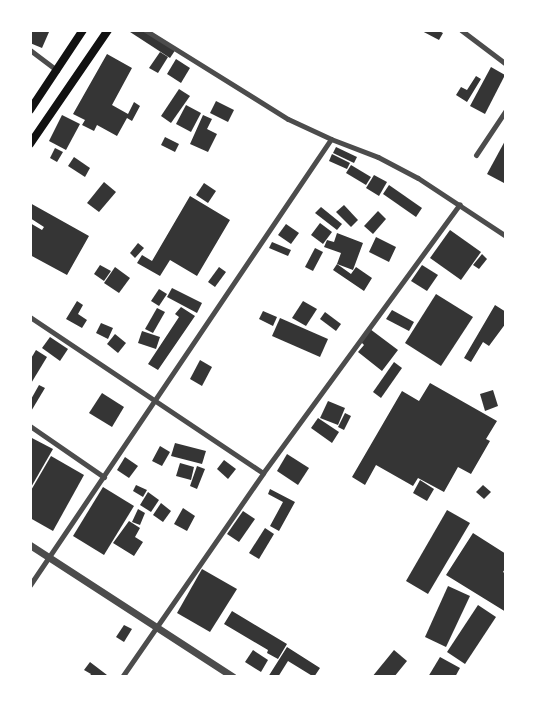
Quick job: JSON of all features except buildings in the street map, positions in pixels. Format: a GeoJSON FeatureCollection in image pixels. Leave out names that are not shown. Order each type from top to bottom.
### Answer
{"type":"FeatureCollection","features":[{"type":"Feature","properties":{"kind":"main road"},"geometry":{"type":"LineString","coordinates":[[30,110],[83,30]]}},
{"type":"Feature","properties":{"kind":"main road"},"geometry":{"type":"LineString","coordinates":[[30,144],[108,30]]}},
{"type":"Feature","properties":{"kind":"street"},"geometry":{"type":"LineString","coordinates":[[145,30],[288,119],[331,140],[378,157],[460,204],[506,236]]}},
{"type":"Feature","properties":{"kind":"street"},"geometry":{"type":"LineString","coordinates":[[461,30],[506,64]]}},
{"type":"Feature","properties":{"kind":"street"},"geometry":{"type":"LineString","coordinates":[[30,50],[57,70]]}},
{"type":"Feature","properties":{"kind":"street"},"geometry":{"type":"LineString","coordinates":[[476,155],[506,110]]}},
{"type":"Feature","properties":{"kind":"street"},"geometry":{"type":"LineString","coordinates":[[30,585],[331,140]]}},
{"type":"Feature","properties":{"kind":"street"},"geometry":{"type":"LineString","coordinates":[[122,677],[263,473],[460,204]]}},
{"type":"Feature","properties":{"kind":"street"},"geometry":{"type":"LineString","coordinates":[[30,317],[263,473]]}},
{"type":"Feature","properties":{"kind":"street"},"geometry":{"type":"LineString","coordinates":[[30,426],[104,477]]}},
{"type":"Feature","properties":{"kind":"street"},"geometry":{"type":"LineString","coordinates":[[30,545],[232,677]]}}]}
